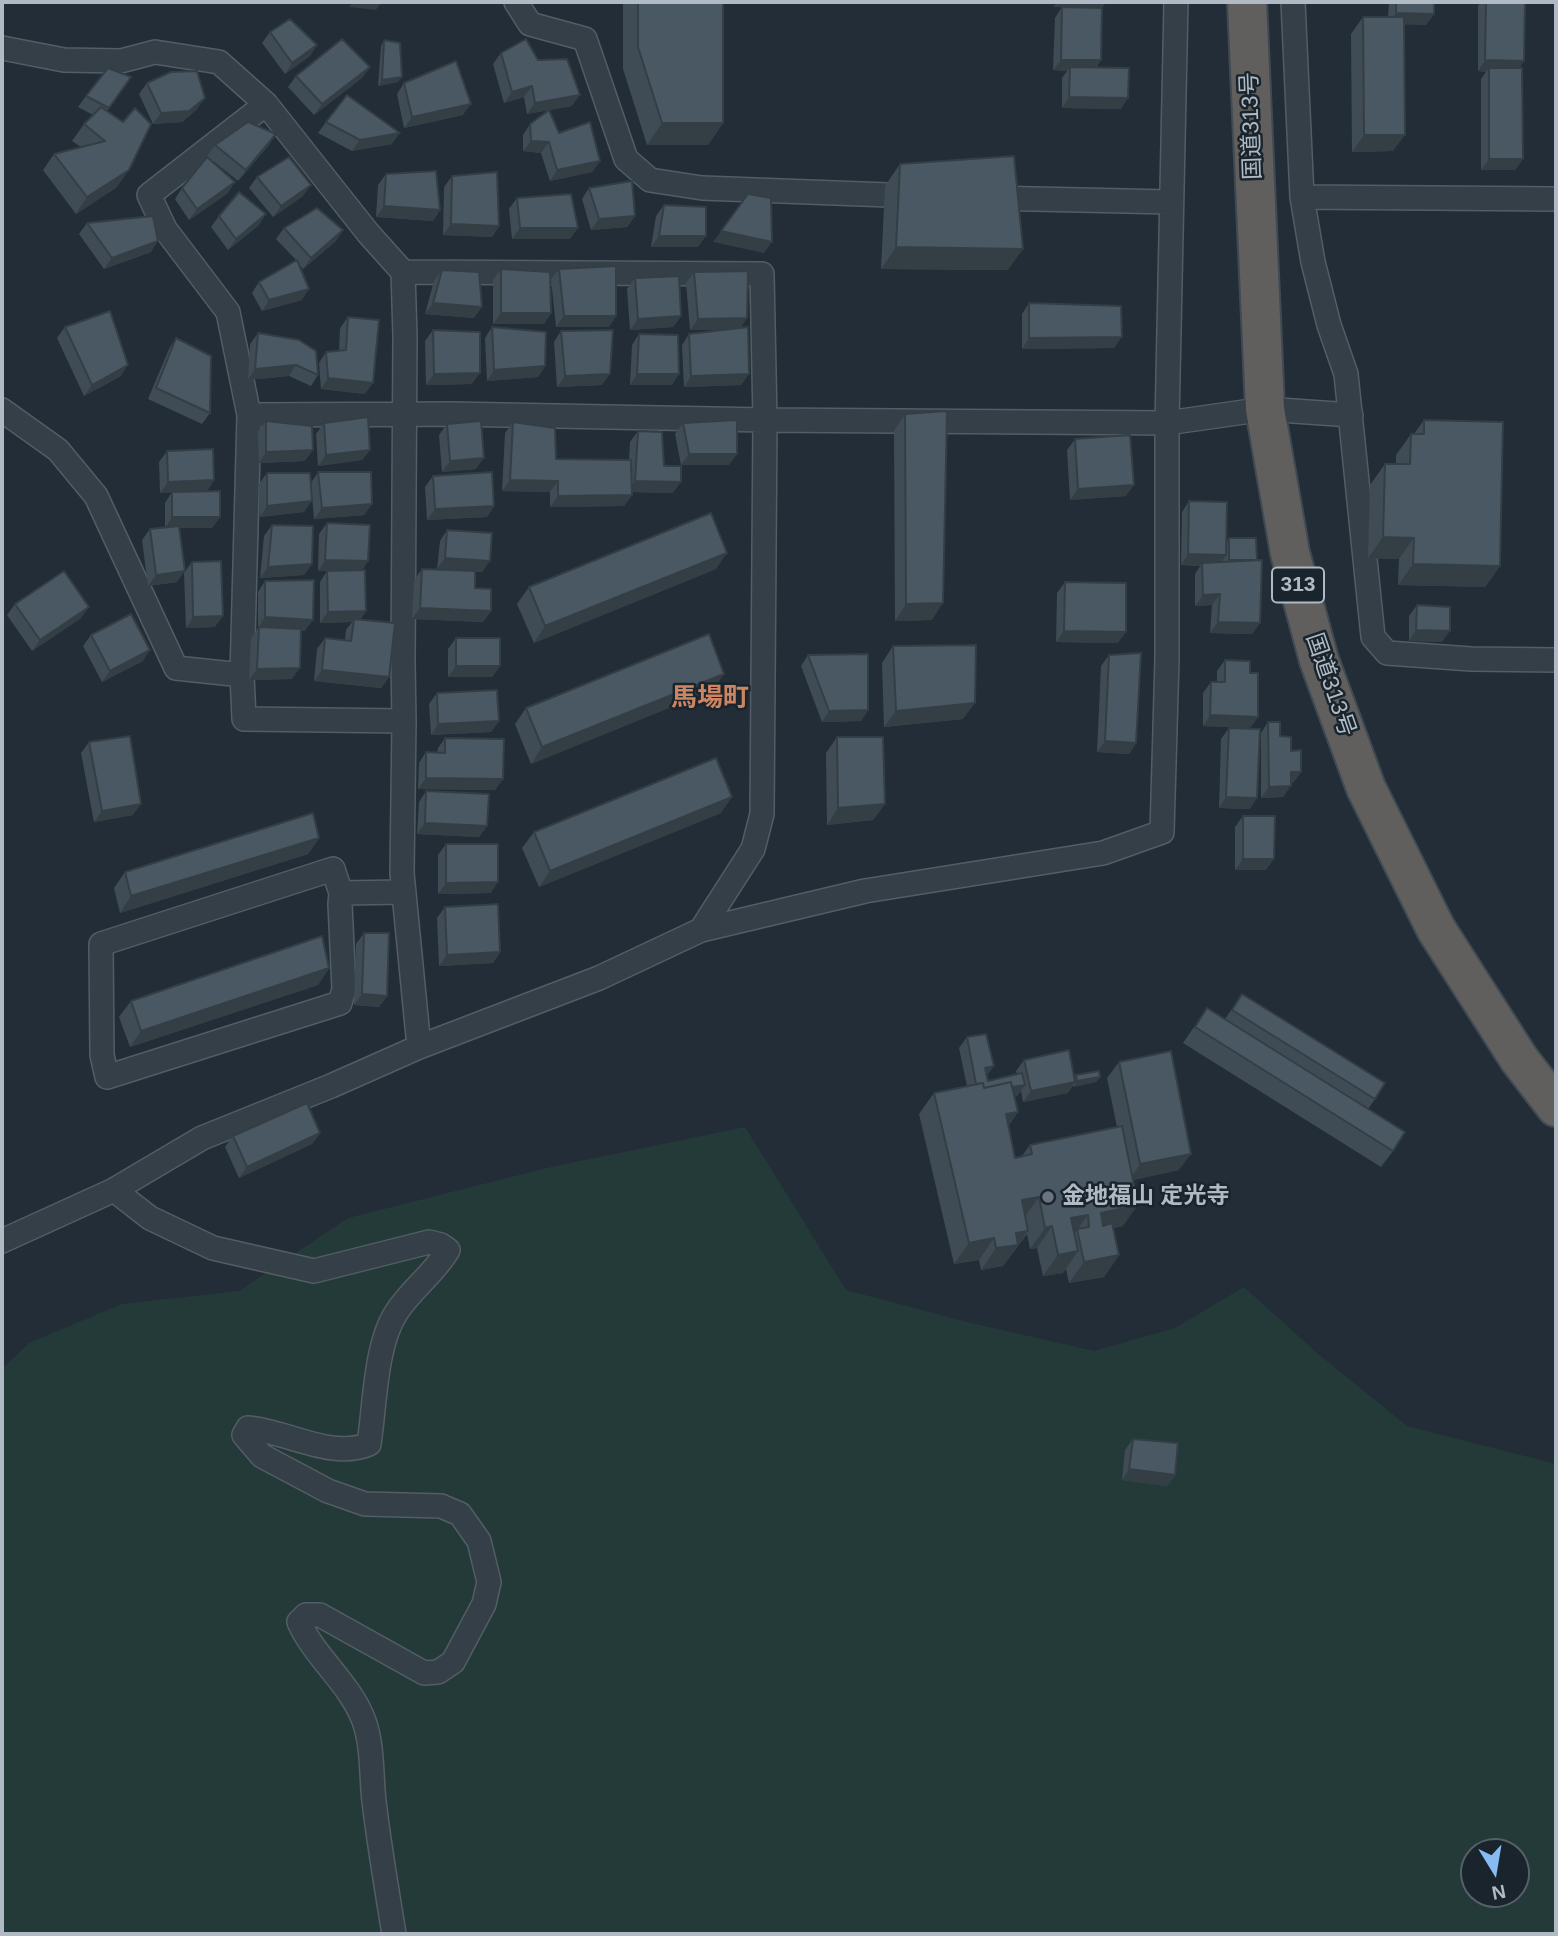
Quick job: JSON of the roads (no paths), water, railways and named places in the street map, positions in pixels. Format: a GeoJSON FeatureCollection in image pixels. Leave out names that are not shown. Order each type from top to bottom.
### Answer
{"type":"FeatureCollection","features":[{"type":"Feature","properties":{"kind":"highway","name":"国道313号"},"geometry":{"type":"LineString","coordinates":[[1247,2],[1265,409],[1294,567],[1319,660],[1366,788],[1436,929],[1519,1059],[1556,1107]]}},
{"type":"Feature","properties":{"kind":"street"},"geometry":{"type":"LineString","coordinates":[[516,2],[530,24],[585,39],[626,159],[650,180],[702,188],[935,197]]}},
{"type":"Feature","properties":{"kind":"street"},"geometry":{"type":"LineString","coordinates":[[2,1241],[114,1190],[202,1138],[419,1047],[599,978],[701,930],[864,891],[1103,853],[1162,832],[1176,2]]}},
{"type":"Feature","properties":{"kind":"street"},"geometry":{"type":"LineString","coordinates":[[1293,2],[1302,197],[1329,325],[1346,374],[1373,637],[1387,653],[1471,659],[1556,660]]}},
{"type":"Feature","properties":{"kind":"street"},"geometry":{"type":"LineString","coordinates":[[2,48],[64,60],[121,61],[155,52],[219,62],[267,104],[368,233],[403,272],[405,336],[402,873],[419,1047]]}},
{"type":"Feature","properties":{"kind":"street"},"geometry":{"type":"LineString","coordinates":[[267,104],[149,195],[165,229],[228,312],[249,415],[244,719],[404,721]]}},
{"type":"Feature","properties":{"kind":"street"},"geometry":{"type":"LineString","coordinates":[[1302,197],[1556,200]]}},
{"type":"Feature","properties":{"kind":"street"},"geometry":{"type":"LineString","coordinates":[[963,198],[1171,202]]}},
{"type":"Feature","properties":{"kind":"street"},"geometry":{"type":"LineString","coordinates":[[403,272],[762,274],[765,420],[762,814],[753,849],[701,930]]}},
{"type":"Feature","properties":{"kind":"street"},"geometry":{"type":"LineString","coordinates":[[249,415],[403,413],[765,420],[1167,423],[1265,409],[1351,415]]}},
{"type":"Feature","properties":{"kind":"street"},"geometry":{"type":"LineString","coordinates":[[2,410],[58,450],[96,496],[176,668],[243,676]]}},
{"type":"Feature","properties":{"kind":"street"},"geometry":{"type":"LineString","coordinates":[[333,869],[341,893],[344,989],[340,1003],[107,1077],[102,1055],[101,944],[333,869]]}},
{"type":"Feature","properties":{"kind":"street"},"geometry":{"type":"LineString","coordinates":[[341,893],[404,892]]}},
{"type":"Feature","properties":{"kind":"street"},"geometry":{"type":"LineString","coordinates":[[114,1190],[150,1218],[213,1248],[314,1271],[429,1242],[448,1250],[438,1266],[398,1310],[387,1329],[369,1444],[357,1449],[333,1448],[262,1429],[248,1428],[244,1435],[262,1456],[328,1491],[366,1504],[441,1506],[460,1514],[479,1541],[489,1582],[484,1604],[453,1662],[438,1671],[424,1673],[320,1615],[306,1615],[299,1622],[306,1638],[349,1692],[364,1721],[394,1934]]}},
{"type":"Feature","properties":{"kind":"place","name":"金地福山 定光寺"},"geometry":{"type":"Point","coordinates":[1048,1197]}},
{"type":"Feature","properties":{"kind":"district","name":"馬場町"},"geometry":{"type":"Point","coordinates":[710,699]}}]}
